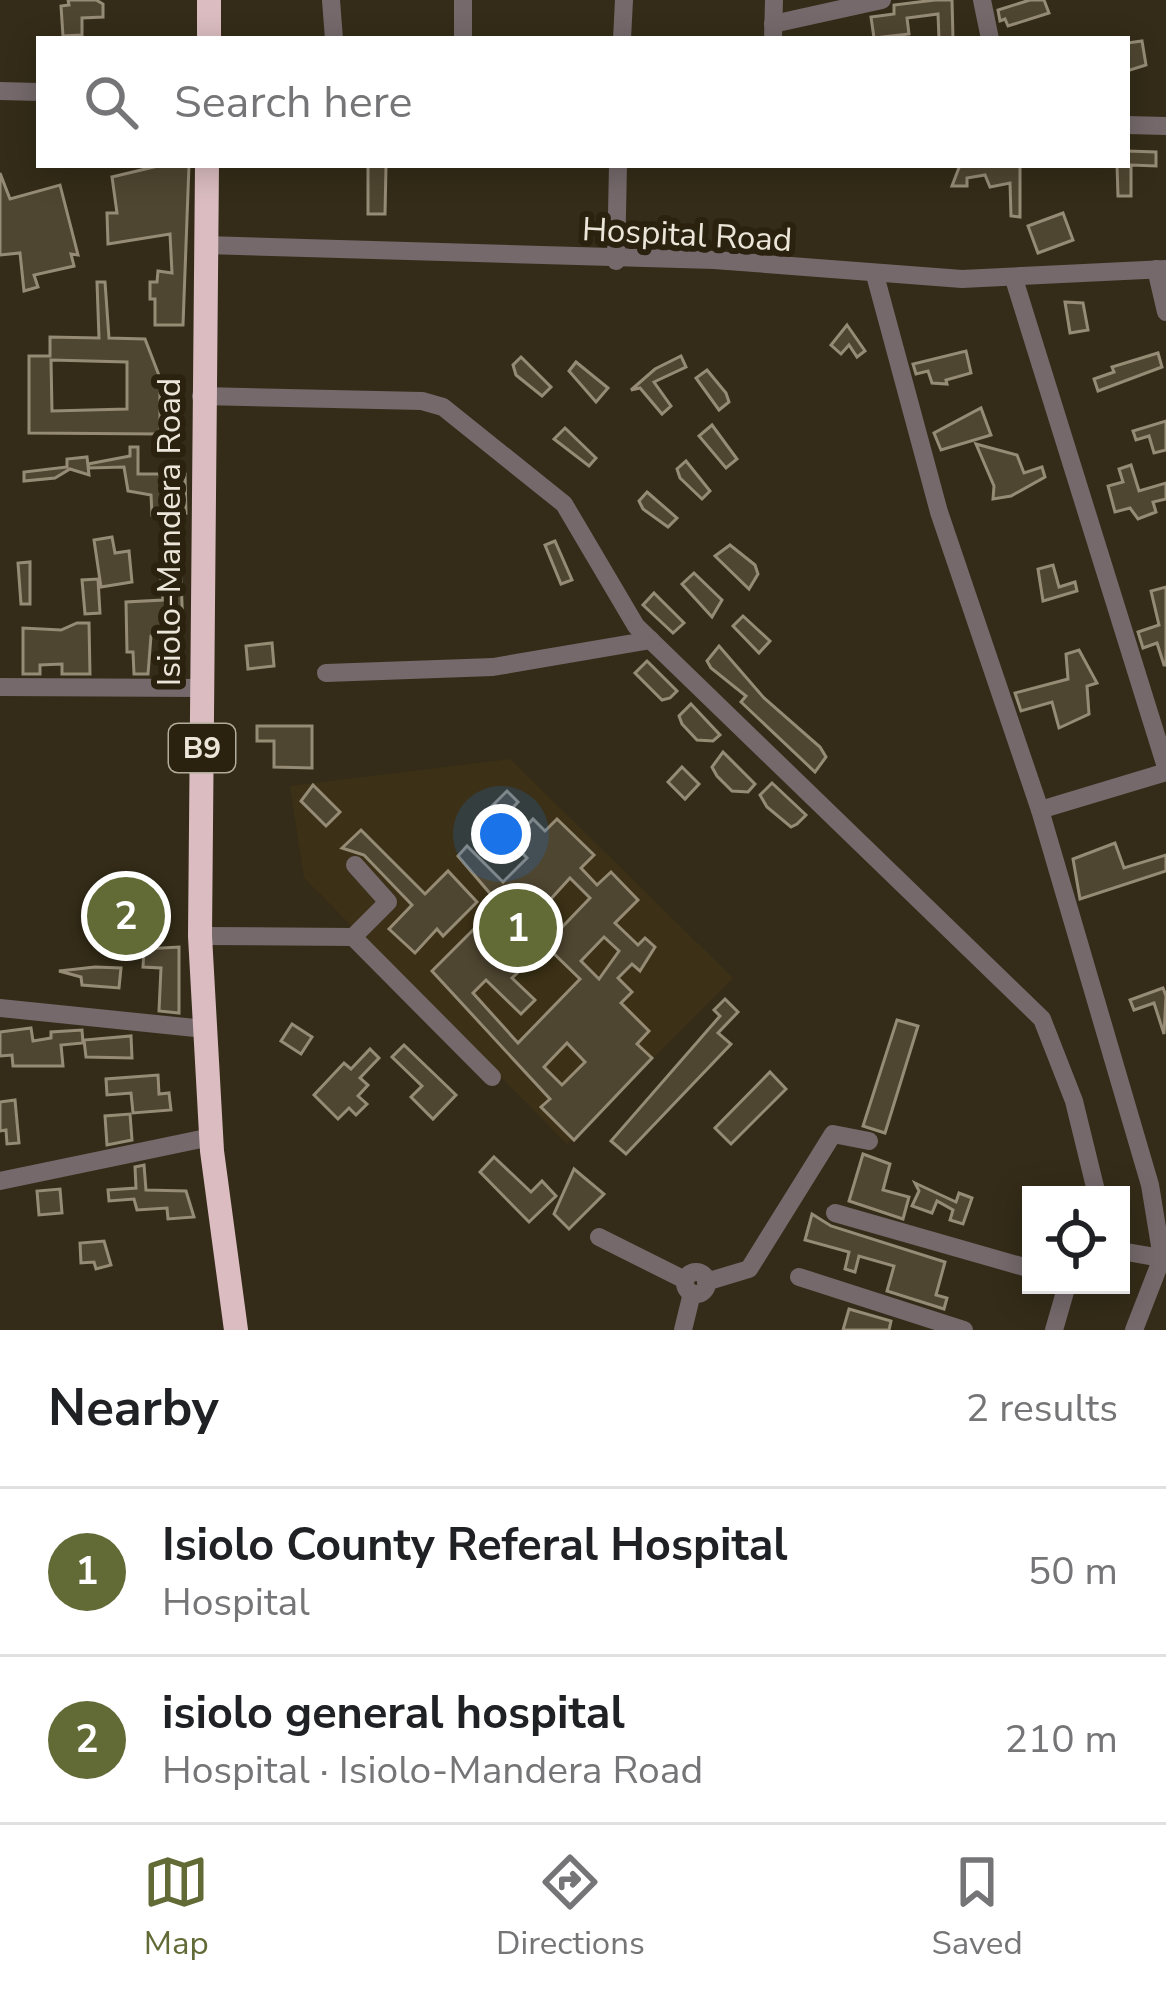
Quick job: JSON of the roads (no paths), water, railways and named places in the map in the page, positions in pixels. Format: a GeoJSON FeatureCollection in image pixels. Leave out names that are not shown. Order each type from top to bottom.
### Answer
{"type":"FeatureCollection","features":[{"type":"Feature","properties":{"kind":"highway"},"geometry":{"type":"LineString","coordinates":[[209,0],[209,36]]}},
{"type":"Feature","properties":{"kind":"highway","name":"Isiolo-Mandera Road"},"geometry":{"type":"LineString","coordinates":[[207,168],[201,395],[200,936],[211,1137],[236,1330]]}},
{"type":"Feature","properties":{"kind":"street"},"geometry":{"type":"LineString","coordinates":[[331,0],[334,36]]}},
{"type":"Feature","properties":{"kind":"street"},"geometry":{"type":"LineString","coordinates":[[463,0],[463,36]]}},
{"type":"Feature","properties":{"kind":"street"},"geometry":{"type":"LineString","coordinates":[[622,36],[624,0]]}},
{"type":"Feature","properties":{"kind":"street"},"geometry":{"type":"LineString","coordinates":[[774,0],[773,32],[882,0]]}},
{"type":"Feature","properties":{"kind":"street"},"geometry":{"type":"LineString","coordinates":[[982,0],[989,36]]}},
{"type":"Feature","properties":{"kind":"street"},"geometry":{"type":"LineString","coordinates":[[0,91],[36,92]]}},
{"type":"Feature","properties":{"kind":"street"},"geometry":{"type":"LineString","coordinates":[[1130,125],[1166,126]]}},
{"type":"Feature","properties":{"kind":"street"},"geometry":{"type":"LineString","coordinates":[[616,261],[618,168]]}},
{"type":"Feature","properties":{"kind":"street","name":"Hospital Road"},"geometry":{"type":"LineString","coordinates":[[205,245],[616,261],[714,260],[875,275],[1014,279],[1161,269]]}},
{"type":"Feature","properties":{"kind":"street"},"geometry":{"type":"LineString","coordinates":[[1161,269],[1166,312]]}},
{"type":"Feature","properties":{"kind":"street"},"geometry":{"type":"LineString","coordinates":[[875,275],[946,533],[1040,810],[1150,1185],[1164,1259],[1134,1330]]}},
{"type":"Feature","properties":{"kind":"street"},"geometry":{"type":"LineString","coordinates":[[1014,279],[1166,769],[1040,810]]}},
{"type":"Feature","properties":{"kind":"street"},"geometry":{"type":"LineString","coordinates":[[201,395],[422,401],[443,406],[563,504],[618,602],[651,640],[1042,1019],[1074,1101],[1094,1186]]}},
{"type":"Feature","properties":{"kind":"street"},"geometry":{"type":"LineString","coordinates":[[326,673],[493,667],[651,640]]}},
{"type":"Feature","properties":{"kind":"street"},"geometry":{"type":"LineString","coordinates":[[0,687],[202,688]]}},
{"type":"Feature","properties":{"kind":"street"},"geometry":{"type":"LineString","coordinates":[[353,937],[388,902],[355,865]]}},
{"type":"Feature","properties":{"kind":"street"},"geometry":{"type":"LineString","coordinates":[[200,936],[353,937],[492,1077]]}},
{"type":"Feature","properties":{"kind":"street"},"geometry":{"type":"LineString","coordinates":[[0,1008],[205,1029]]}},
{"type":"Feature","properties":{"kind":"street"},"geometry":{"type":"LineString","coordinates":[[598,1237],[695,1285],[749,1269],[833,1134],[868,1141]]}},
{"type":"Feature","properties":{"kind":"street"},"geometry":{"type":"LineString","coordinates":[[0,1181],[211,1137]]}},
{"type":"Feature","properties":{"kind":"street"},"geometry":{"type":"LineString","coordinates":[[835,1213],[1022,1266]]}},
{"type":"Feature","properties":{"kind":"street"},"geometry":{"type":"LineString","coordinates":[[1130,1253],[1164,1259]]}},
{"type":"Feature","properties":{"kind":"street"},"geometry":{"type":"LineString","coordinates":[[799,1277],[964,1330]]}},
{"type":"Feature","properties":{"kind":"street"},"geometry":{"type":"LineString","coordinates":[[683,1330],[695,1285]]}},
{"type":"Feature","properties":{"kind":"street"},"geometry":{"type":"LineString","coordinates":[[1054,1330],[1064,1294]]}},
{"type":"Feature","properties":{"kind":"place","name":"isiolo general hospital"},"geometry":{"type":"Point","coordinates":[126,916]}},
{"type":"Feature","properties":{"kind":"place","name":"Isiolo County Referal Hospital"},"geometry":{"type":"Point","coordinates":[518,928]}}]}
